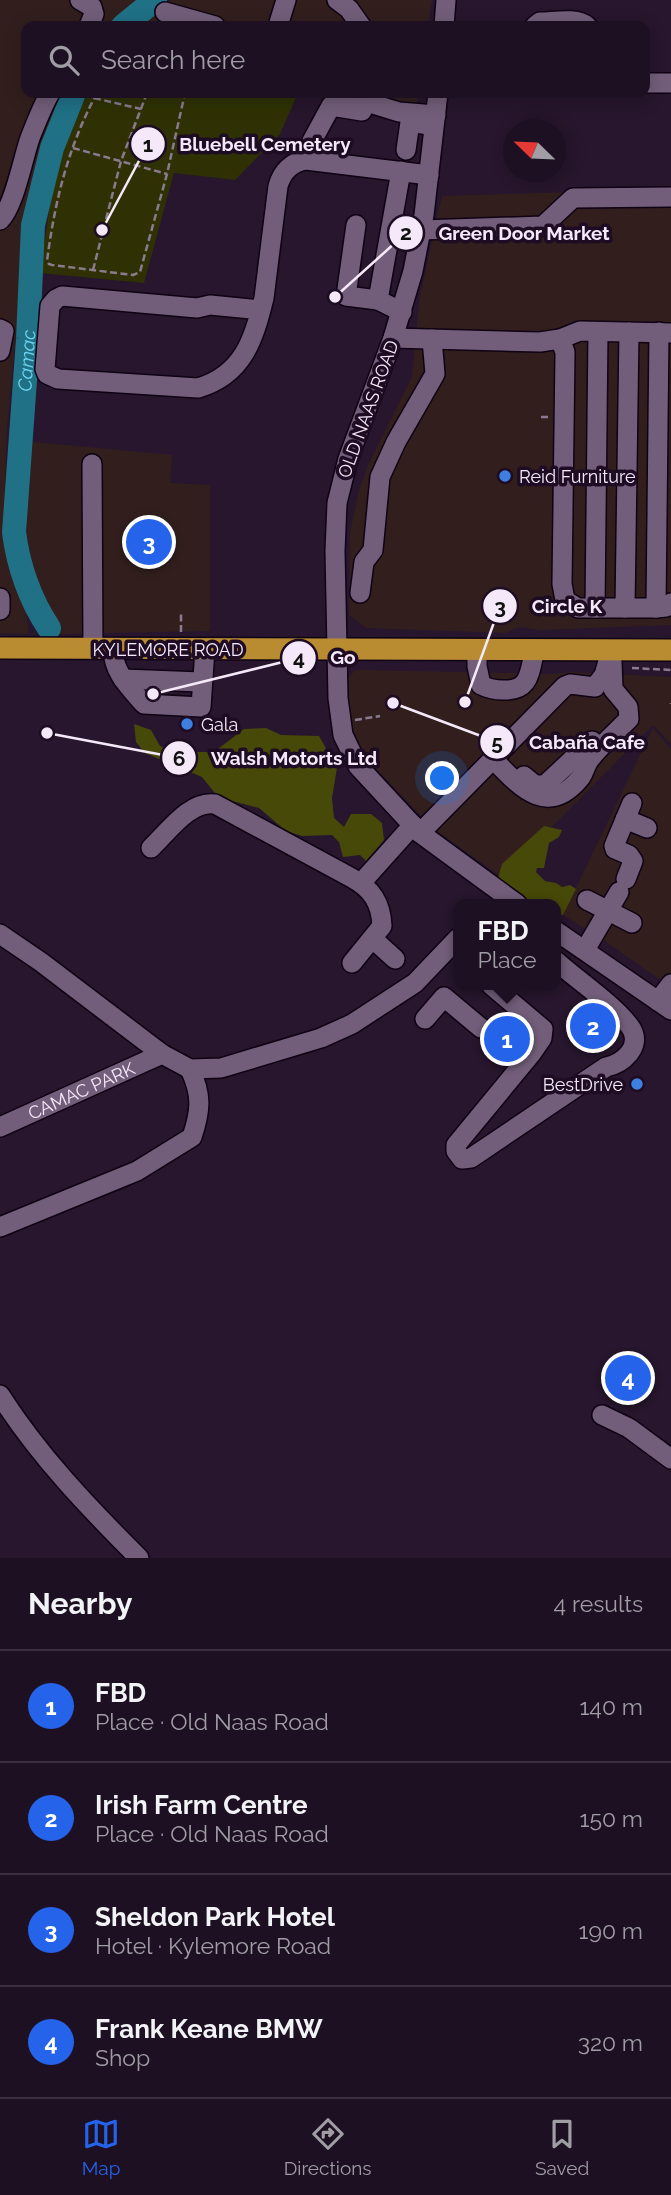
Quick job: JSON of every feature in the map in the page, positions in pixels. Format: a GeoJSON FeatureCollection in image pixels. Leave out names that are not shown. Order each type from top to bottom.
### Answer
{"type":"FeatureCollection","features":[{"type":"Feature","properties":{"kind":"main road","name":"KYLEMORE ROAD"},"geometry":{"type":"LineString","coordinates":[[0,648],[535,650],[611,651],[670,656]]}},
{"type":"Feature","properties":{"kind":"street"},"geometry":{"type":"LineString","coordinates":[[80,0],[92,7],[94,13],[91,21]]}},
{"type":"Feature","properties":{"kind":"street"},"geometry":{"type":"LineString","coordinates":[[280,21],[286,0]]}},
{"type":"Feature","properties":{"kind":"street"},"geometry":{"type":"LineString","coordinates":[[337,0],[349,9],[357,21]]}},
{"type":"Feature","properties":{"kind":"street"},"geometry":{"type":"LineString","coordinates":[[444,21],[446,0]]}},
{"type":"Feature","properties":{"kind":"street"},"geometry":{"type":"LineString","coordinates":[[166,12],[198,21]]}},
{"type":"Feature","properties":{"kind":"street"},"geometry":{"type":"LineString","coordinates":[[650,83],[671,83]]}},
{"type":"Feature","properties":{"kind":"street"},"geometry":{"type":"LineString","coordinates":[[0,220],[9,204],[30,138],[48,98]]}},
{"type":"Feature","properties":{"kind":"street"},"geometry":{"type":"LineString","coordinates":[[353,98],[435,121]]}},
{"type":"Feature","properties":{"kind":"street","name":"OLD NAAS ROAD"},"geometry":{"type":"LineString","coordinates":[[437,98],[421,230],[402,312],[348,459],[337,503],[337,679],[344,735],[358,766],[416,829],[492,898]]}},
{"type":"Feature","properties":{"kind":"street"},"geometry":{"type":"LineString","coordinates":[[312,160],[312,141],[331,106],[363,111]]}},
{"type":"Feature","properties":{"kind":"street"},"geometry":{"type":"LineString","coordinates":[[406,150],[410,122],[435,121]]}},
{"type":"Feature","properties":{"kind":"street"},"geometry":{"type":"LineString","coordinates":[[261,310],[211,305],[197,308],[62,296],[50,306],[45,369],[47,374],[58,379],[198,388],[221,376],[241,360],[251,343],[261,310],[280,178],[296,162],[312,160],[429,175]]}},
{"type":"Feature","properties":{"kind":"street"},"geometry":{"type":"LineString","coordinates":[[378,300],[401,171]]}},
{"type":"Feature","properties":{"kind":"street"},"geometry":{"type":"LineString","coordinates":[[421,230],[543,226],[573,198],[671,197]]}},
{"type":"Feature","properties":{"kind":"street"},"geometry":{"type":"LineString","coordinates":[[356,225],[346,296],[378,300],[402,312]]}},
{"type":"Feature","properties":{"kind":"street"},"geometry":{"type":"LineString","coordinates":[[0,329],[4,331],[0,351]]}},
{"type":"Feature","properties":{"kind":"street"},"geometry":{"type":"LineString","coordinates":[[393,338],[540,342],[560,339],[580,331],[665,333],[663,606],[595,608],[571,606],[565,600],[565,352],[560,339]]}},
{"type":"Feature","properties":{"kind":"street"},"geometry":{"type":"LineString","coordinates":[[595,608],[598,332]]}},
{"type":"Feature","properties":{"kind":"street"},"geometry":{"type":"LineString","coordinates":[[625,608],[629,332]]}},
{"type":"Feature","properties":{"kind":"street"},"geometry":{"type":"LineString","coordinates":[[360,593],[364,562],[373,550],[380,477],[396,442],[435,374],[432,339]]}},
{"type":"Feature","properties":{"kind":"street"},"geometry":{"type":"LineString","coordinates":[[92,464],[103,649],[127,685],[201,688],[205,649]]}},
{"type":"Feature","properties":{"kind":"street"},"geometry":{"type":"LineString","coordinates":[[0,597],[0,610]]}},
{"type":"Feature","properties":{"kind":"street"},"geometry":{"type":"LineString","coordinates":[[477,650],[481,685],[489,690],[516,691],[527,682],[535,650]]}},
{"type":"Feature","properties":{"kind":"street"},"geometry":{"type":"LineString","coordinates":[[604,688],[604,675],[611,651]]}},
{"type":"Feature","properties":{"kind":"street"},"geometry":{"type":"LineString","coordinates":[[361,883],[416,829],[494,760],[567,684],[604,688],[624,701],[630,712],[629,719],[589,759],[581,776],[561,796],[542,797],[525,788],[494,760]]}},
{"type":"Feature","properties":{"kind":"street"},"geometry":{"type":"LineString","coordinates":[[555,696],[541,721],[513,753],[515,767],[530,782],[542,786],[552,780],[594,738],[618,730]]}},
{"type":"Feature","properties":{"kind":"street"},"geometry":{"type":"LineString","coordinates":[[151,848],[194,807],[207,803],[215,804],[361,883],[377,902],[382,914],[382,926],[352,963]]}},
{"type":"Feature","properties":{"kind":"street"},"geometry":{"type":"LineString","coordinates":[[585,950],[623,886],[633,861],[629,855],[614,846],[628,811],[647,828]]}},
{"type":"Feature","properties":{"kind":"street"},"geometry":{"type":"LineString","coordinates":[[587,900],[632,923]]}},
{"type":"Feature","properties":{"kind":"street"},"geometry":{"type":"LineString","coordinates":[[0,934],[162,1054],[190,1069],[221,1068],[321,1038],[375,1011],[415,983],[453,943]]}},
{"type":"Feature","properties":{"kind":"street"},"geometry":{"type":"LineString","coordinates":[[373,939],[395,959]]}},
{"type":"Feature","properties":{"kind":"street"},"geometry":{"type":"LineString","coordinates":[[561,939],[585,950],[664,1006],[671,984]]}},
{"type":"Feature","properties":{"kind":"street"},"geometry":{"type":"LineString","coordinates":[[497,990],[543,1029],[542,1038],[457,1145],[456,1151],[462,1159],[471,1158],[606,1067],[629,1056],[634,1037],[631,1029],[561,965]]}},
{"type":"Feature","properties":{"kind":"street"},"geometry":{"type":"LineString","coordinates":[[415,983],[429,1013],[444,997],[481,1028]]}},
{"type":"Feature","properties":{"kind":"street","name":"CAMAC PARK"},"geometry":{"type":"LineString","coordinates":[[0,1127],[162,1054]]}},
{"type":"Feature","properties":{"kind":"street"},"geometry":{"type":"LineString","coordinates":[[0,1227],[136,1171],[192,1137],[200,1113],[198,1086],[190,1069]]}},
{"type":"Feature","properties":{"kind":"street"},"geometry":{"type":"LineString","coordinates":[[0,1395],[75,1494],[139,1558]]}},
{"type":"Feature","properties":{"kind":"street"},"geometry":{"type":"LineString","coordinates":[[602,1415],[629,1428],[671,1459]]}},
{"type":"Feature","properties":{"kind":"path"},"geometry":{"type":"LineString","coordinates":[[141,109],[94,98],[59,189],[47,261],[52,265],[133,275],[139,272],[167,174],[184,98]]}},
{"type":"Feature","properties":{"kind":"path"},"geometry":{"type":"LineString","coordinates":[[92,271],[121,160],[145,98]]}},
{"type":"Feature","properties":{"kind":"path"},"geometry":{"type":"LineString","coordinates":[[73,148],[167,174]]}},
{"type":"Feature","properties":{"kind":"path"},"geometry":{"type":"LineString","coordinates":[[630,668],[670,656]]}},
{"type":"Feature","properties":{"kind":"path"},"geometry":{"type":"LineString","coordinates":[[342,723],[380,716]]}},
{"type":"Feature","properties":{"kind":"shaded area"},"geometry":{"type":"Polygon","coordinates":[[[0,0],[146,0],[133,12],[113,21],[21,21],[21,98],[62,98],[43,145],[29,202],[7,427],[4,528],[6,550],[24,598],[29,634],[0,633],[0,0]]]}},
{"type":"Feature","properties":{"kind":"shaded area"},"geometry":{"type":"Polygon","coordinates":[[[170,0],[432,0],[429,21],[143,21],[170,0]]]}},
{"type":"Feature","properties":{"kind":"shaded area"},"geometry":{"type":"Polygon","coordinates":[[[86,98],[296,98],[280,134],[235,180],[174,173],[144,283],[40,273],[54,176],[86,98]]]}},
{"type":"Feature","properties":{"kind":"shaded area"},"geometry":{"type":"Polygon","coordinates":[[[371,98],[417,98],[416,109],[371,98]]]}},
{"type":"Feature","properties":{"kind":"shaded area"},"geometry":{"type":"Polygon","coordinates":[[[671,189],[671,625],[539,630],[519,627],[506,633],[366,628],[349,615],[350,533],[359,490],[369,463],[412,377],[419,302],[442,196],[671,189]]]}},
{"type":"Feature","properties":{"kind":"shaded area"},"geometry":{"type":"Polygon","coordinates":[[[23,441],[172,455],[170,483],[210,485],[210,631],[56,634],[22,545],[23,441]]]}},
{"type":"Feature","properties":{"kind":"shaded area"},"geometry":{"type":"Polygon","coordinates":[[[355,670],[554,674],[572,672],[671,677],[671,744],[653,725],[502,877],[434,829],[380,773],[361,748],[351,725],[348,679],[355,670]]]}},
{"type":"Feature","properties":{"kind":"shaded area"},"geometry":{"type":"Polygon","coordinates":[[[134,724],[151,730],[160,746],[173,752],[214,752],[244,729],[266,728],[281,735],[319,736],[337,768],[332,798],[334,818],[344,827],[351,814],[371,814],[382,823],[384,840],[366,861],[360,855],[343,857],[339,842],[332,835],[302,836],[286,831],[259,808],[228,800],[214,792],[202,777],[145,753],[136,742],[134,724]]]}},
{"type":"Feature","properties":{"kind":"shaded area"},"geometry":{"type":"Polygon","coordinates":[[[653,728],[671,749],[671,987],[563,915],[653,728]]]}},
{"type":"Feature","properties":{"kind":"shaded area"},"geometry":{"type":"Polygon","coordinates":[[[544,826],[562,830],[559,837],[549,843],[544,868],[537,868],[536,872],[545,881],[562,887],[570,885],[576,889],[563,915],[561,899],[530,899],[498,878],[502,864],[544,826]]]}},
{"type":"Feature","properties":{"kind":"waterway","name":"Camac"},"geometry":{"type":"LineString","coordinates":[[129,21],[155,0]]}},
{"type":"Feature","properties":{"kind":"waterway","name":"Camac"},"geometry":{"type":"LineString","coordinates":[[49,628],[26,582],[14,532],[33,225],[52,148],[72,98]]}},
{"type":"Feature","properties":{"kind":"place","name":"Bluebell Cemetery"},"geometry":{"type":"Point","coordinates":[102,230]}},
{"type":"Feature","properties":{"kind":"place","name":"Green Door Market"},"geometry":{"type":"Point","coordinates":[335,297]}},
{"type":"Feature","properties":{"kind":"place","name":"Reid Furniture"},"geometry":{"type":"Point","coordinates":[505,476]}},
{"type":"Feature","properties":{"kind":"place","name":"Sheldon Park Hotel"},"geometry":{"type":"Point","coordinates":[149,542]}},
{"type":"Feature","properties":{"kind":"place","name":"Go"},"geometry":{"type":"Point","coordinates":[153,694]}},
{"type":"Feature","properties":{"kind":"place","name":"Circle K"},"geometry":{"type":"Point","coordinates":[465,702]}},
{"type":"Feature","properties":{"kind":"place","name":"Cabaña Cafe"},"geometry":{"type":"Point","coordinates":[393,703]}},
{"type":"Feature","properties":{"kind":"place","name":"Gala"},"geometry":{"type":"Point","coordinates":[187,724]}},
{"type":"Feature","properties":{"kind":"place","name":"Walsh Motorts Ltd"},"geometry":{"type":"Point","coordinates":[47,733]}},
{"type":"Feature","properties":{"kind":"place","name":"Irish Farm Centre"},"geometry":{"type":"Point","coordinates":[593,1026]}},
{"type":"Feature","properties":{"kind":"place","name":"FBD"},"geometry":{"type":"Point","coordinates":[507,1039]}},
{"type":"Feature","properties":{"kind":"place","name":"BestDrive"},"geometry":{"type":"Point","coordinates":[637,1084]}},
{"type":"Feature","properties":{"kind":"place","name":"Frank Keane BMW"},"geometry":{"type":"Point","coordinates":[628,1378]}}]}
